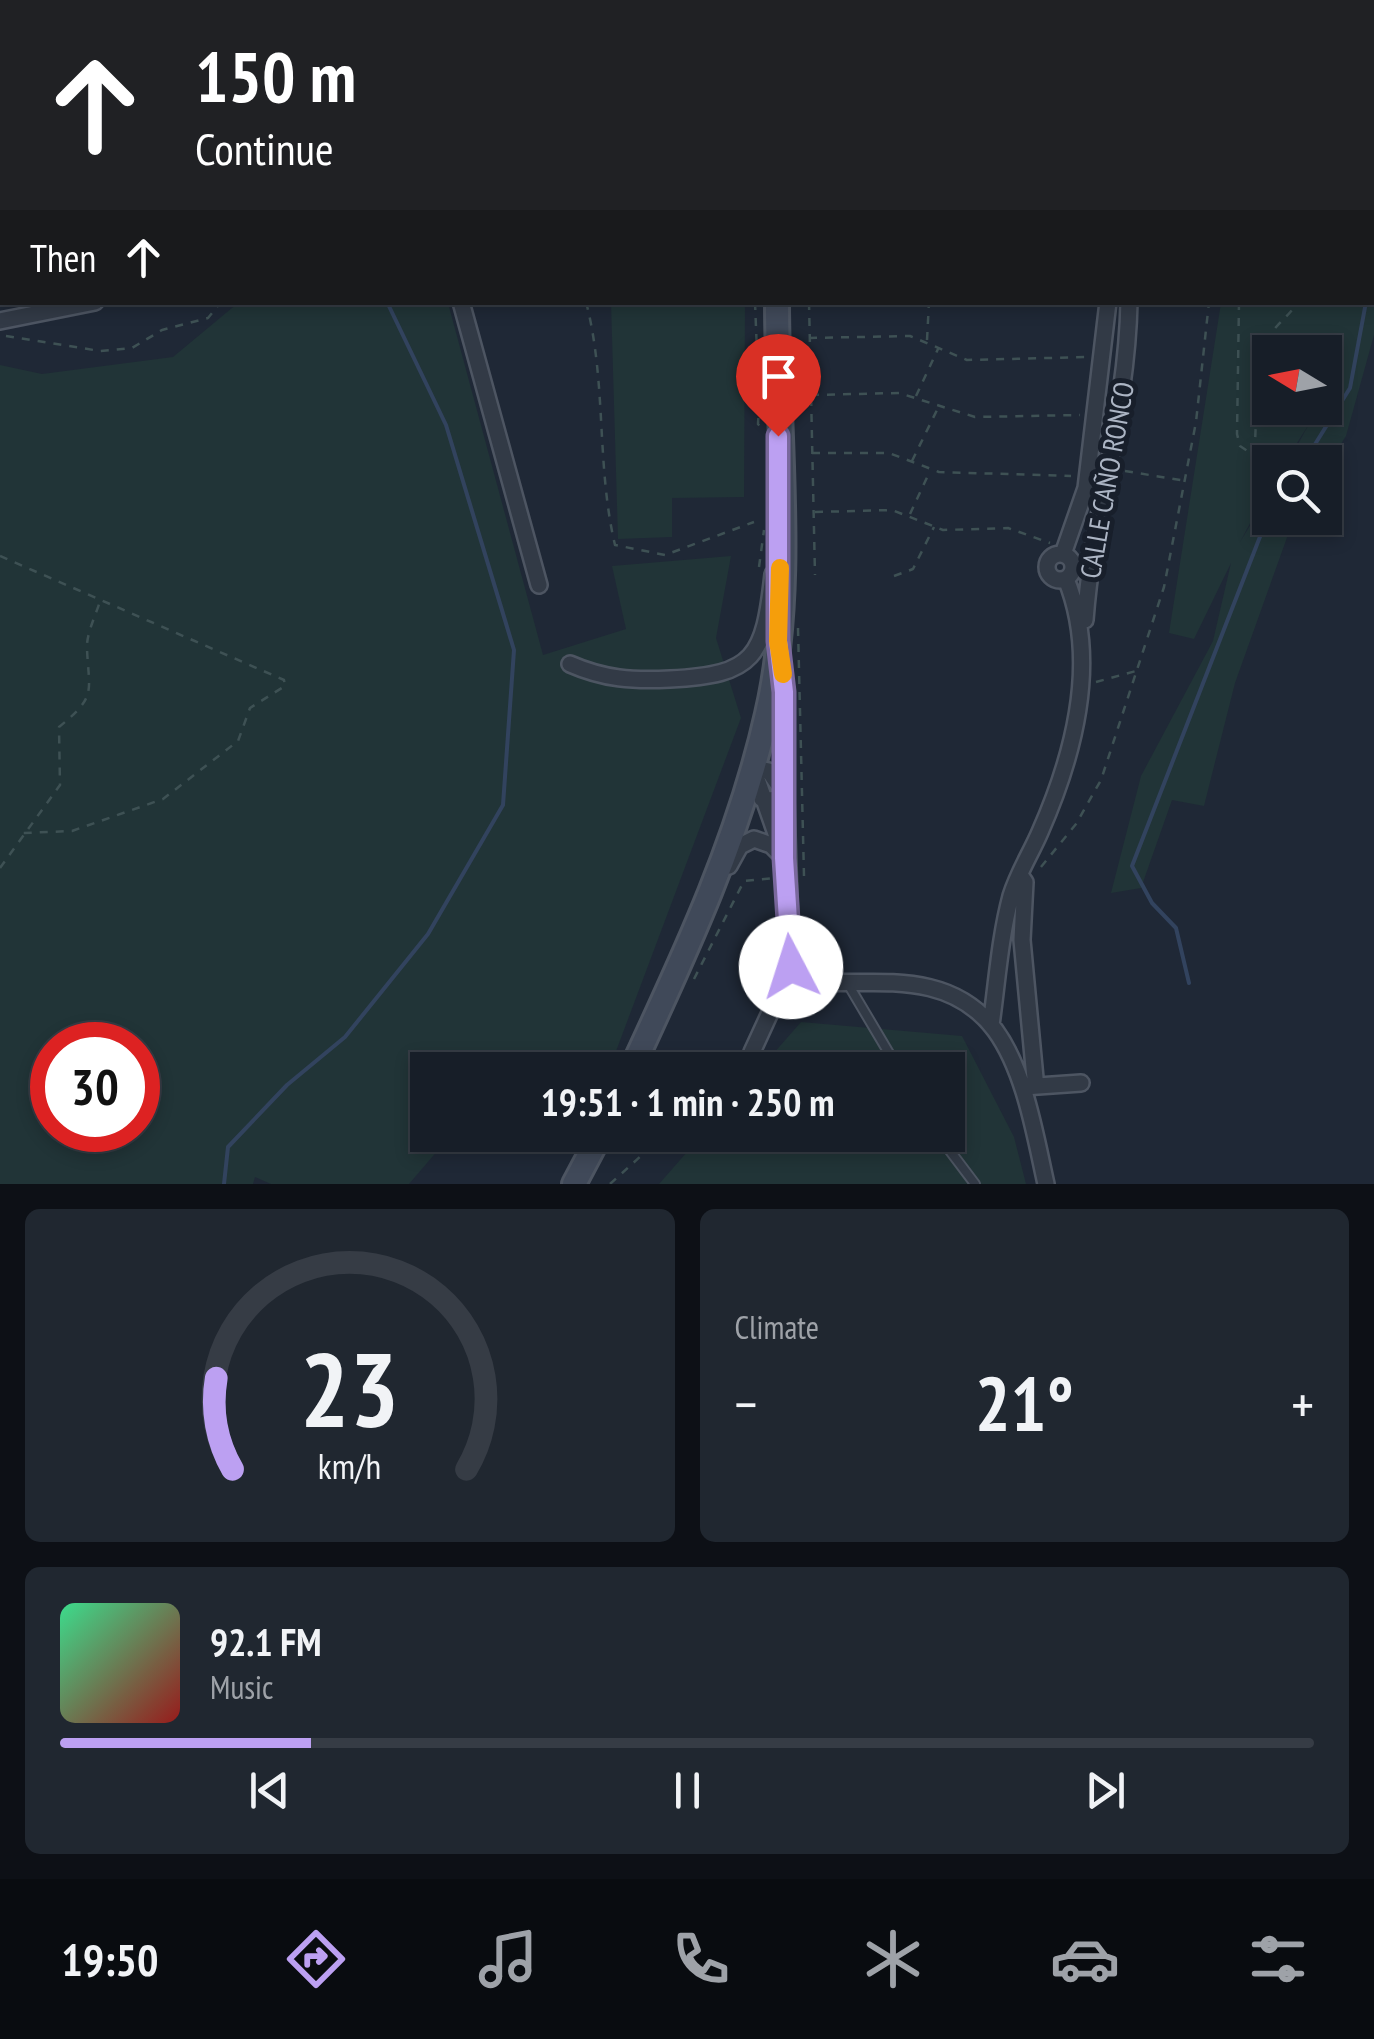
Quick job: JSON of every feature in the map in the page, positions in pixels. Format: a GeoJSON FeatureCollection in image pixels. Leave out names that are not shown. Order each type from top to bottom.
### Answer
{"type":"FeatureCollection","features":[{"type":"Feature","properties":{"kind":"main road"},"geometry":{"type":"LineString","coordinates":[[679,965],[717,850],[764,681],[777,305]]}},
{"type":"Feature","properties":{"kind":"main road"},"geometry":{"type":"LineString","coordinates":[[639,1052],[707,904],[753,768],[768,712],[778,641],[769,576]]}},
{"type":"Feature","properties":{"kind":"main road"},"geometry":{"type":"LineString","coordinates":[[574,1184],[591,1152]]}},
{"type":"Feature","properties":{"kind":"street"},"geometry":{"type":"LineString","coordinates":[[0,321],[79,305]]}},
{"type":"Feature","properties":{"kind":"street"},"geometry":{"type":"LineString","coordinates":[[462,305],[540,585]]}},
{"type":"Feature","properties":{"kind":"street"},"geometry":{"type":"LineString","coordinates":[[1064,552],[1087,477],[1108,305]]}},
{"type":"Feature","properties":{"kind":"street","name":"CALLE CAÑO RONCO"},"geometry":{"type":"LineString","coordinates":[[991,1025],[1006,918],[1058,786],[1080,686],[1088,582],[1124,387],[1129,305]]}},
{"type":"Feature","properties":{"kind":"street"},"geometry":{"type":"LineString","coordinates":[[570,664],[594,674],[633,681],[716,677],[743,664],[764,634],[772,515]]}},
{"type":"Feature","properties":{"kind":"street","name":"CALLE CAÑO RONCO"},"geometry":{"type":"LineString","coordinates":[[1064,552],[1051,557],[1046,568],[1053,579],[1066,579],[1080,618],[1082,657]]}},
{"type":"Feature","properties":{"kind":"street"},"geometry":{"type":"LineString","coordinates":[[752,1052],[791,967],[784,858],[784,692],[778,641]]}},
{"type":"Feature","properties":{"kind":"street"},"geometry":{"type":"LineString","coordinates":[[784,793],[769,771],[753,768],[784,858]]}},
{"type":"Feature","properties":{"kind":"street"},"geometry":{"type":"LineString","coordinates":[[762,799],[774,800],[784,793]]}},
{"type":"Feature","properties":{"kind":"street"},"geometry":{"type":"LineString","coordinates":[[707,904],[740,846],[754,839],[771,845],[784,858]]}},
{"type":"Feature","properties":{"kind":"street"},"geometry":{"type":"LineString","coordinates":[[1022,878],[1022,940],[1035,1078]]}},
{"type":"Feature","properties":{"kind":"street"},"geometry":{"type":"LineString","coordinates":[[791,967],[806,981],[891,980],[926,984],[963,1002],[991,1025],[1010,1056],[1046,1184]]}},
{"type":"Feature","properties":{"kind":"street"},"geometry":{"type":"LineString","coordinates":[[1020,1087],[1081,1083]]}},
{"type":"Feature","properties":{"kind":"lane"},"geometry":{"type":"LineString","coordinates":[[847,982],[888,1052]]}},
{"type":"Feature","properties":{"kind":"lane"},"geometry":{"type":"LineString","coordinates":[[951,1152],[975,1184]]}},
{"type":"Feature","properties":{"kind":"path"},"geometry":{"type":"LineString","coordinates":[[0,335],[100,351],[132,348],[162,330],[208,318],[219,305]]}},
{"type":"Feature","properties":{"kind":"path"},"geometry":{"type":"LineString","coordinates":[[587,305],[598,347],[604,498],[616,545],[666,555],[754,522]]}},
{"type":"Feature","properties":{"kind":"path"},"geometry":{"type":"LineString","coordinates":[[809,305],[815,575]]}},
{"type":"Feature","properties":{"kind":"path"},"geometry":{"type":"LineString","coordinates":[[927,342],[929,305]]}},
{"type":"Feature","properties":{"kind":"path"},"geometry":{"type":"LineString","coordinates":[[1022,878],[1061,845],[1101,780],[1138,671],[1164,587],[1186,481],[1209,305]]}},
{"type":"Feature","properties":{"kind":"path"},"geometry":{"type":"LineString","coordinates":[[1239,305],[1237,434],[1240,446],[1252,455]]}},
{"type":"Feature","properties":{"kind":"path"},"geometry":{"type":"LineString","coordinates":[[1255,445],[1267,346],[1274,328],[1295,305]]}},
{"type":"Feature","properties":{"kind":"path"},"geometry":{"type":"LineString","coordinates":[[810,338],[910,336],[967,360],[1102,357]]}},
{"type":"Feature","properties":{"kind":"path"},"geometry":{"type":"LineString","coordinates":[[915,398],[939,348]]}},
{"type":"Feature","properties":{"kind":"path"},"geometry":{"type":"LineString","coordinates":[[754,353],[755,368]]}},
{"type":"Feature","properties":{"kind":"path"},"geometry":{"type":"LineString","coordinates":[[768,378],[756,389],[758,424],[768,435]]}},
{"type":"Feature","properties":{"kind":"path"},"geometry":{"type":"LineString","coordinates":[[811,396],[884,392],[975,417],[1096,417]]}},
{"type":"Feature","properties":{"kind":"path"},"geometry":{"type":"LineString","coordinates":[[912,463],[938,407]]}},
{"type":"Feature","properties":{"kind":"path"},"geometry":{"type":"LineString","coordinates":[[812,453],[875,452],[931,470],[1087,477]]}},
{"type":"Feature","properties":{"kind":"path"},"geometry":{"type":"LineString","coordinates":[[1109,468],[1186,481]]}},
{"type":"Feature","properties":{"kind":"path"},"geometry":{"type":"LineString","coordinates":[[909,515],[931,470]]}},
{"type":"Feature","properties":{"kind":"path"},"geometry":{"type":"LineString","coordinates":[[814,512],[892,510],[934,527],[1020,530],[1064,552]]}},
{"type":"Feature","properties":{"kind":"path"},"geometry":{"type":"LineString","coordinates":[[769,576],[772,515]]}},
{"type":"Feature","properties":{"kind":"path"},"geometry":{"type":"LineString","coordinates":[[894,576],[912,569],[934,527]]}},
{"type":"Feature","properties":{"kind":"path"},"geometry":{"type":"LineString","coordinates":[[0,556],[284,680],[285,686],[250,708],[238,742],[200,766],[163,800],[72,830],[23,833]]}},
{"type":"Feature","properties":{"kind":"path"},"geometry":{"type":"LineString","coordinates":[[0,868],[60,785],[60,727],[86,706],[92,681],[86,645],[100,601]]}},
{"type":"Feature","properties":{"kind":"path"},"geometry":{"type":"LineString","coordinates":[[1080,686],[1138,671]]}},
{"type":"Feature","properties":{"kind":"path"},"geometry":{"type":"LineString","coordinates":[[610,1184],[645,1152]]}},
{"type":"Feature","properties":{"kind":"green space"},"geometry":{"type":"Polygon","coordinates":[[[236,305],[449,305],[543,655],[626,629],[612,566],[731,556],[716,638],[741,718],[616,1052],[410,1052],[410,1152],[436,1152],[409,1184],[271,1184],[255,1177],[253,1184],[0,1184],[0,365],[42,374],[173,357],[236,305]]]}},
{"type":"Feature","properties":{"kind":"green space"},"geometry":{"type":"Polygon","coordinates":[[[611,305],[745,305],[744,497],[672,498],[672,537],[618,539],[611,305]]]}},
{"type":"Feature","properties":{"kind":"green space"},"geometry":{"type":"Polygon","coordinates":[[[1221,305],[1374,305],[1374,335],[1340,445],[1297,445],[1308,425],[1342,425],[1342,335],[1252,335],[1252,425],[1308,425],[1296,445],[1252,445],[1252,520],[1240,542],[1252,522],[1252,535],[1288,535],[1235,683],[1204,806],[1172,800],[1141,888],[1111,893],[1141,776],[1213,641],[1231,563],[1194,639],[1169,633],[1221,305]]]}},
{"type":"Feature","properties":{"kind":"green space"},"geometry":{"type":"Polygon","coordinates":[[[801,1022],[962,1036],[1014,1137],[1026,1184],[659,1184],[687,1152],[965,1152],[965,1052],[775,1052],[801,1022]]]}},
{"type":"Feature","properties":{"kind":"waterway"},"geometry":{"type":"LineString","coordinates":[[224,1184],[228,1147],[287,1085],[345,1037],[428,934],[503,805],[514,650],[446,425],[388,305]]}},
{"type":"Feature","properties":{"kind":"waterway"},"geometry":{"type":"LineString","coordinates":[[1315,445],[1350,388],[1365,305]]}},
{"type":"Feature","properties":{"kind":"waterway"},"geometry":{"type":"LineString","coordinates":[[1189,983],[1176,928],[1152,903],[1132,866],[1261,535]]}},
{"type":"Feature","properties":{"kind":"slow traffic"},"geometry":{"type":"LineString","coordinates":[[780,568],[778,641],[783,674]]}},
{"type":"Feature","properties":{"kind":"route"},"geometry":{"type":"LineString","coordinates":[[778,436],[778,641],[784,692],[784,858],[791,967]]}}]}
